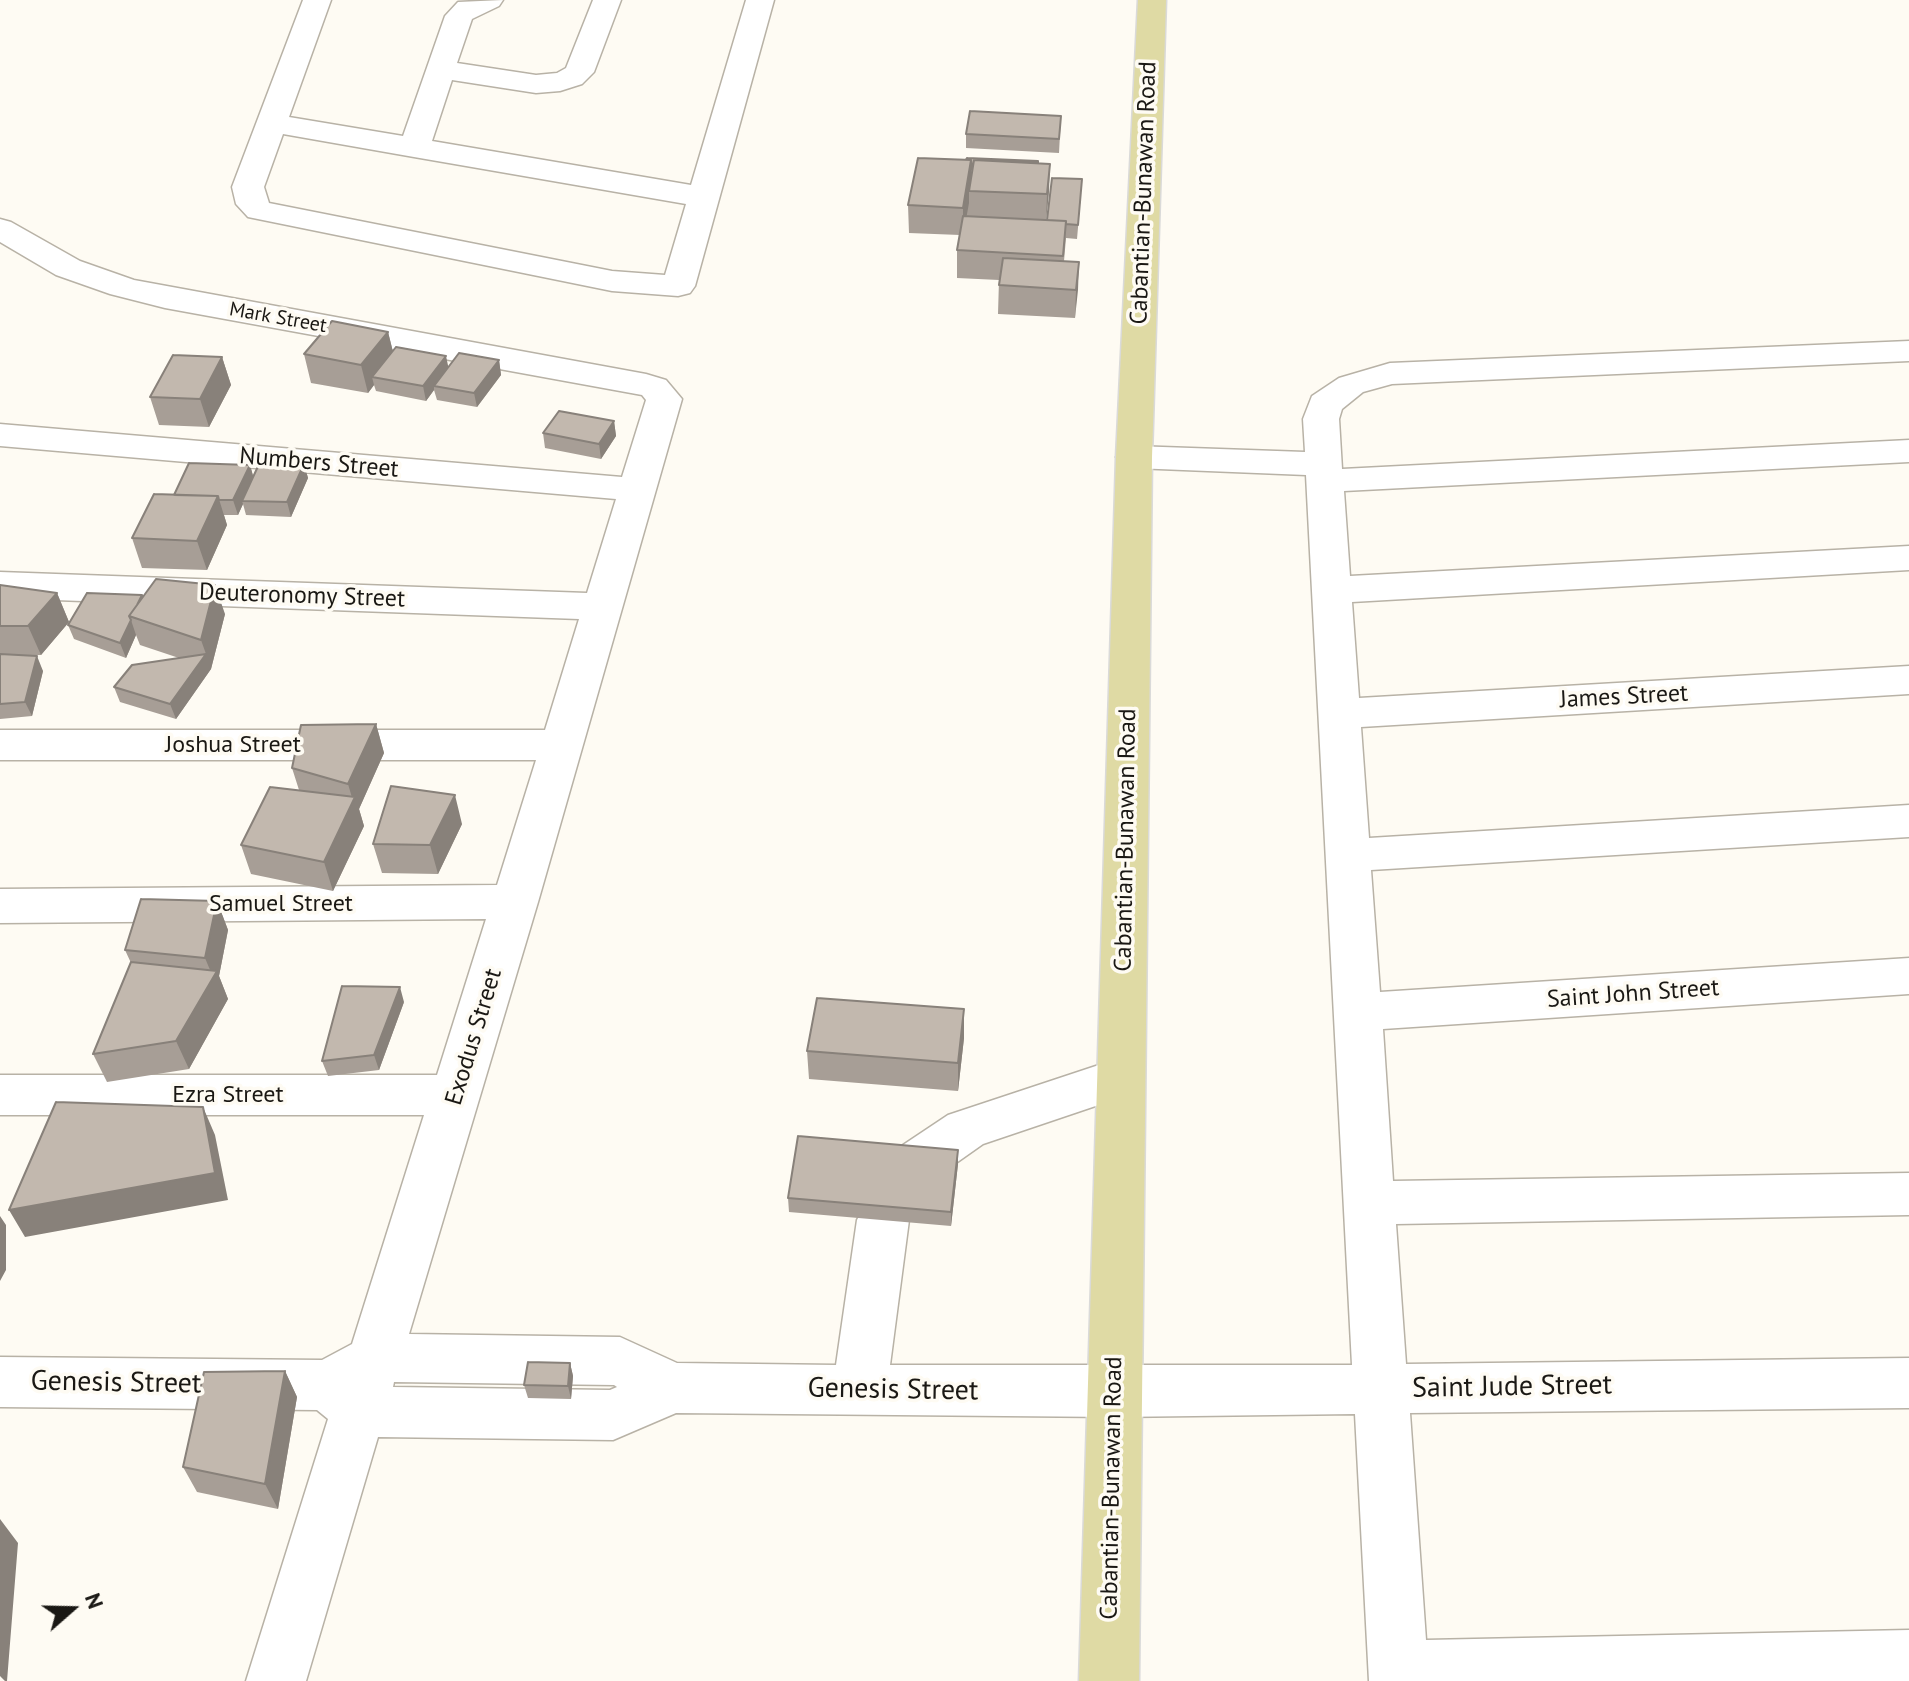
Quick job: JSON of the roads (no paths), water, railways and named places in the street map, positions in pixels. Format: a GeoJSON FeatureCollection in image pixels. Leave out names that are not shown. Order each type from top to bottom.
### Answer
{"type":"FeatureCollection","features":[{"type":"Feature","properties":{"kind":"main road","name":"Cabantian-Bunawan Road"},"geometry":{"type":"LineString","coordinates":[[1109,1681],[1134,457],[1152,0]]}},
{"type":"Feature","properties":{"kind":"street"},"geometry":{"type":"LineString","coordinates":[[317,0],[248,187],[252,204],[259,210],[612,281],[678,286],[760,0],[733,0]]}},
{"type":"Feature","properties":{"kind":"street"},"geometry":{"type":"LineString","coordinates":[[414,148],[459,16],[468,8],[489,0]]}},
{"type":"Feature","properties":{"kind":"street"},"geometry":{"type":"LineString","coordinates":[[440,69],[536,84],[572,78],[579,72],[607,0]]}},
{"type":"Feature","properties":{"kind":"street"},"geometry":{"type":"LineString","coordinates":[[272,123],[703,197]]}},
{"type":"Feature","properties":{"kind":"street","name":"Mark Street"},"geometry":{"type":"LineString","coordinates":[[0,229],[68,268],[150,294],[646,385],[661,393]]}},
{"type":"Feature","properties":{"kind":"street"},"geometry":{"type":"LineString","coordinates":[[1909,351],[1390,374],[1337,392],[1325,404],[1321,419],[1398,1676],[1909,1660]]}},
{"type":"Feature","properties":{"kind":"street","name":"Exodus Street"},"geometry":{"type":"LineString","coordinates":[[377,1358],[639,490],[664,405],[661,393]]}},
{"type":"Feature","properties":{"kind":"street","name":"Numbers Street"},"geometry":{"type":"LineString","coordinates":[[0,435],[639,490]]}},
{"type":"Feature","properties":{"kind":"street"},"geometry":{"type":"LineString","coordinates":[[1134,457],[1325,472],[1909,451]]}},
{"type":"Feature","properties":{"kind":"street"},"geometry":{"type":"LineString","coordinates":[[1332,590],[1909,558]]}},
{"type":"Feature","properties":{"kind":"street","name":"Deuteronomy Street"},"geometry":{"type":"LineString","coordinates":[[0,585],[603,607]]}},
{"type":"Feature","properties":{"kind":"street","name":"James Street"},"geometry":{"type":"LineString","coordinates":[[1339,714],[1909,680]]}},
{"type":"Feature","properties":{"kind":"street","name":"Joshua Street"},"geometry":{"type":"LineString","coordinates":[[0,745],[562,745]]}},
{"type":"Feature","properties":{"kind":"street"},"geometry":{"type":"LineString","coordinates":[[1349,855],[1909,821]]}},
{"type":"Feature","properties":{"kind":"street","name":"Samuel Street"},"geometry":{"type":"LineString","coordinates":[[0,906],[515,902]]}},
{"type":"Feature","properties":{"kind":"street","name":"Saint John Street"},"geometry":{"type":"LineString","coordinates":[[1357,1012],[1909,976]]}},
{"type":"Feature","properties":{"kind":"street"},"geometry":{"type":"LineString","coordinates":[[921,1160],[966,1129],[1120,1078]]}},
{"type":"Feature","properties":{"kind":"street","name":"Ezra Street"},"geometry":{"type":"LineString","coordinates":[[0,1095],[456,1095]]}},
{"type":"Feature","properties":{"kind":"street"},"geometry":{"type":"LineString","coordinates":[[1370,1203],[1909,1194]]}},
{"type":"Feature","properties":{"kind":"street"},"geometry":{"type":"LineString","coordinates":[[860,1389],[883,1220]]}},
{"type":"Feature","properties":{"kind":"street","name":"Genesis Street"},"geometry":{"type":"LineString","coordinates":[[344,1399],[377,1358],[620,1361],[672,1388]]}},
{"type":"Feature","properties":{"kind":"street","name":"Genesis Street"},"geometry":{"type":"LineString","coordinates":[[0,1382],[613,1415],[672,1388],[1114,1392]]}},
{"type":"Feature","properties":{"kind":"street","name":"Saint Jude Street"},"geometry":{"type":"LineString","coordinates":[[1114,1392],[1909,1383]]}},
{"type":"Feature","properties":{"kind":"street"},"geometry":{"type":"LineString","coordinates":[[276,1681],[344,1399]]}}]}
